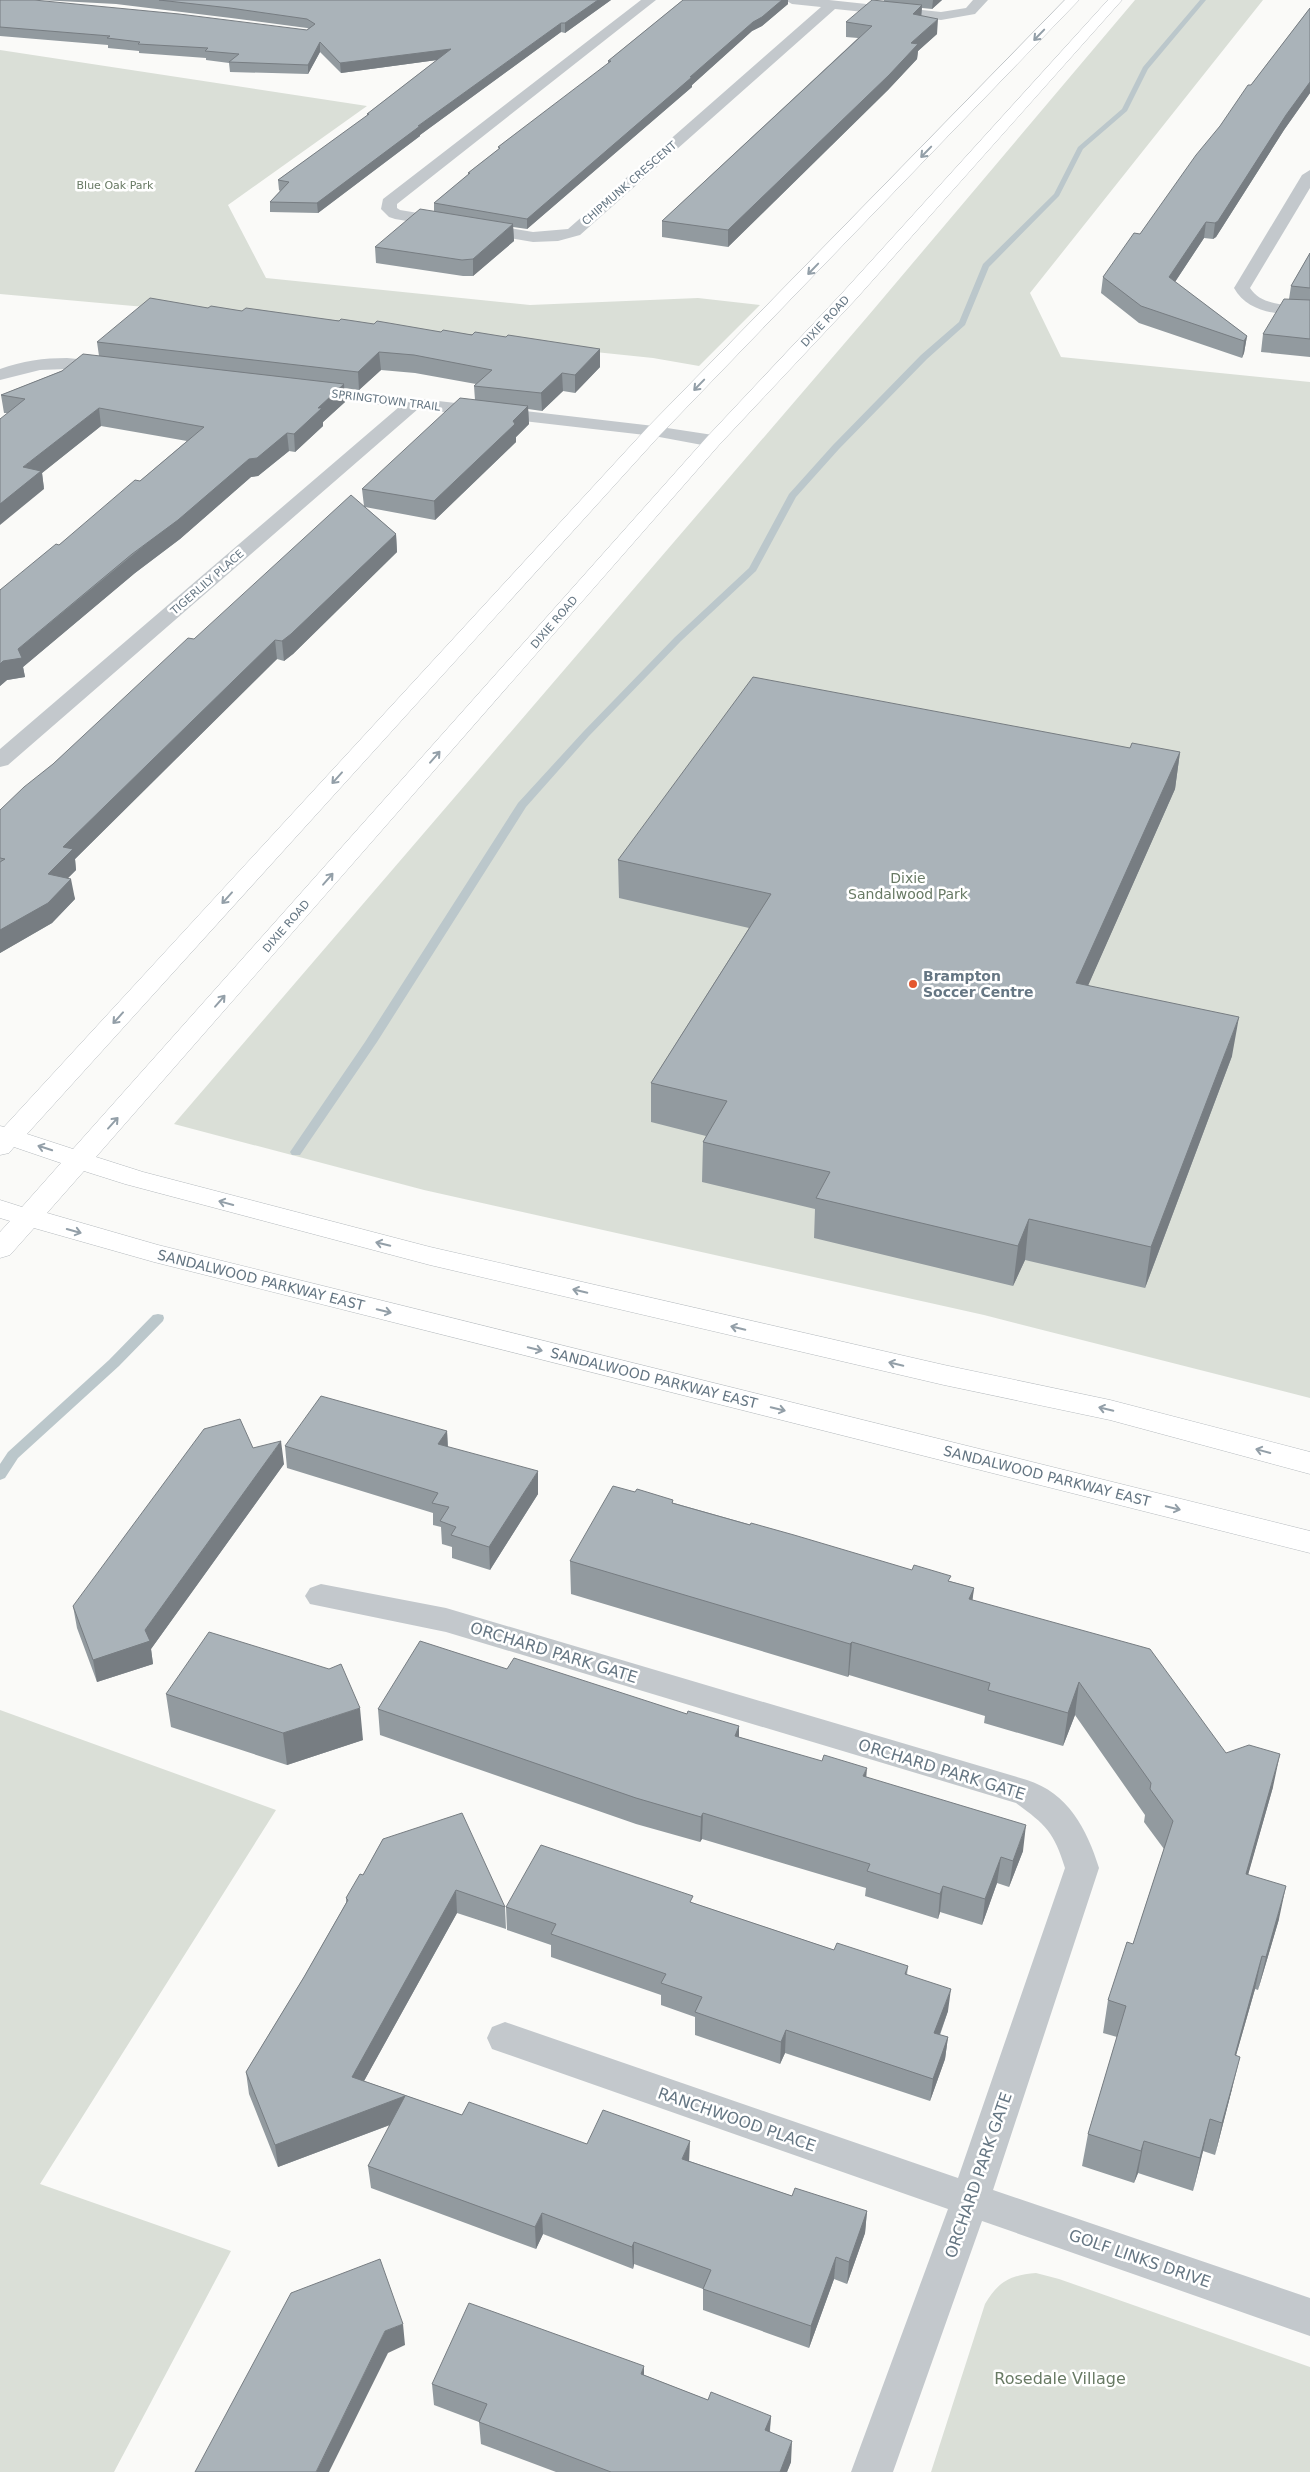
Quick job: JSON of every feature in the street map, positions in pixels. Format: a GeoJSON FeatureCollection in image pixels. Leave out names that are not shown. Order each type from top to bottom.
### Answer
{"type":"FeatureCollection","features":[{"type":"Feature","properties":{"kind":"main road"},"geometry":{"type":"LineString","coordinates":[[1072,0],[654,431],[3,1139],[80,1159],[134,1178],[430,1256],[934,1373],[1110,1410],[1310,1463]]}},
{"type":"Feature","properties":{"kind":"main road","name":"DIXIE ROAD"},"geometry":{"type":"LineString","coordinates":[[0,1249],[14,1213],[80,1159],[713,441],[850,295],[1115,0]]}},
{"type":"Feature","properties":{"kind":"main road","name":"SANDALWOOD PARKWAY EAST"},"geometry":{"type":"LineString","coordinates":[[14,1213],[164,1255],[1310,1542]]}},
{"type":"Feature","properties":{"kind":"street","name":"CHIPMUNK CRESCENT"},"geometry":{"type":"LineString","coordinates":[[649,0],[389,202],[389,210],[395,214],[533,237],[558,236],[574,232],[831,5]]}},
{"type":"Feature","properties":{"kind":"street"},"geometry":{"type":"LineString","coordinates":[[792,0],[927,16],[956,15],[970,11],[981,0]]}},
{"type":"Feature","properties":{"kind":"street"},"geometry":{"type":"LineString","coordinates":[[1310,175],[1242,288],[1244,294],[1258,303],[1310,312]]}},
{"type":"Feature","properties":{"kind":"street"},"geometry":{"type":"LineString","coordinates":[[0,375],[26,366],[46,362],[122,369]]}},
{"type":"Feature","properties":{"kind":"street","name":"SPRINGTOWN TRAIL"},"geometry":{"type":"LineString","coordinates":[[287,388],[654,431],[713,441]]}},
{"type":"Feature","properties":{"kind":"street","name":"TIGERLILY PLACE"},"geometry":{"type":"LineString","coordinates":[[0,760],[414,403]]}},
{"type":"Feature","properties":{"kind":"street","name":"ORCHARD PARK GATE"},"geometry":{"type":"LineString","coordinates":[[321,1596],[456,1623],[1027,1793],[1054,1812],[1072,1834],[1082,1868],[970,2200],[872,2472]]}},
{"type":"Feature","properties":{"kind":"street","name":"RANCHWOOD PLACE"},"geometry":{"type":"LineString","coordinates":[[505,2038],[970,2200]]}},
{"type":"Feature","properties":{"kind":"street","name":"GOLF LINKS DRIVE"},"geometry":{"type":"LineString","coordinates":[[970,2200],[1310,2317]]}},
{"type":"Feature","properties":{"kind":"green space","name":"Dixie Sandalwood Park"},"geometry":{"type":"Polygon","coordinates":[[[1135,0],[1263,0],[1030,293],[1061,357],[1310,382],[1310,1398],[984,1315],[424,1190],[174,1124],[868,316],[1135,0]]]}},
{"type":"Feature","properties":{"kind":"green space","name":"Blue Oak Park"},"geometry":{"type":"Polygon","coordinates":[[[0,50],[367,106],[228,205],[266,278],[530,305],[698,298],[760,305],[699,366],[653,358],[288,320],[0,294],[0,50]]]}},
{"type":"Feature","properties":{"kind":"green space"},"geometry":{"type":"Polygon","coordinates":[[[0,1710],[276,1810],[40,2184],[231,2251],[114,2472],[0,2472],[0,1710]]]}},
{"type":"Feature","properties":{"kind":"green space","name":"Rosedale Village"},"geometry":{"type":"Polygon","coordinates":[[[1036,2273],[1059,2279],[1310,2367],[1310,2472],[931,2472],[985,2304],[995,2290],[1006,2281],[1036,2273]]]}},
{"type":"Feature","properties":{"kind":"building"},"geometry":{"type":"Polygon","coordinates":[[[0,0],[34,0],[179,14],[307,30],[315,24],[307,19],[159,0],[598,0],[565,23],[561,23],[418,126],[420,126],[317,203],[270,202],[289,182],[278,180],[369,114],[367,114],[451,49],[340,63],[320,42],[308,65],[229,62],[239,54],[205,51],[208,48],[138,44],[140,42],[107,38],[110,36],[0,27],[0,0]]]}},
{"type":"Feature","properties":{"kind":"building"},"geometry":{"type":"Polygon","coordinates":[[[683,0],[782,0],[753,22],[527,219],[434,203],[500,148],[498,147],[611,61],[608,61],[683,0]]]}},
{"type":"Feature","properties":{"kind":"building"},"geometry":{"type":"Polygon","coordinates":[[[872,0],[922,5],[913,14],[938,19],[911,43],[918,44],[889,75],[728,230],[662,221],[872,26],[846,22],[872,0]]]}},
{"type":"Feature","properties":{"kind":"building"},"geometry":{"type":"Polygon","coordinates":[[[1310,8],[1310,82],[1286,115],[1218,221],[1215,223],[1206,222],[1169,277],[1247,336],[1244,341],[1141,306],[1103,277],[1134,233],[1140,234],[1248,85],[1251,85],[1310,8]]]}},
{"type":"Feature","properties":{"kind":"building"},"geometry":{"type":"Polygon","coordinates":[[[420,209],[513,224],[473,259],[462,260],[375,247],[420,209]]]}},
{"type":"Feature","properties":{"kind":"building"},"geometry":{"type":"Polygon","coordinates":[[[1310,253],[1310,288],[1291,286],[1310,253]]]}},
{"type":"Feature","properties":{"kind":"building"},"geometry":{"type":"Polygon","coordinates":[[[150,298],[208,308],[211,306],[242,311],[246,308],[339,321],[341,319],[374,324],[377,321],[441,332],[443,330],[472,335],[475,332],[506,337],[508,335],[600,349],[575,375],[562,373],[541,393],[474,386],[492,370],[414,355],[379,352],[358,372],[97,342],[150,298]]]}},
{"type":"Feature","properties":{"kind":"building"},"geometry":{"type":"Polygon","coordinates":[[[1284,299],[1310,300],[1310,339],[1263,334],[1284,299]]]}},
{"type":"Feature","properties":{"kind":"building"},"geometry":{"type":"Polygon","coordinates":[[[83,354],[344,384],[294,434],[287,433],[257,458],[249,459],[178,520],[132,554],[18,649],[22,658],[3,661],[0,664],[0,590],[56,544],[59,545],[135,480],[140,481],[204,427],[99,408],[23,467],[41,471],[0,504],[0,419],[25,399],[1,395],[62,371],[83,354]]]}},
{"type":"Feature","properties":{"kind":"building"},"geometry":{"type":"Polygon","coordinates":[[[460,398],[528,406],[513,421],[515,424],[434,501],[362,489],[460,398]]]}},
{"type":"Feature","properties":{"kind":"building"},"geometry":{"type":"Polygon","coordinates":[[[351,495],[396,534],[291,634],[282,641],[275,640],[63,847],[73,849],[48,874],[71,879],[48,903],[0,930],[0,862],[5,859],[0,858],[0,810],[24,787],[53,764],[188,638],[194,639],[351,495]]]}},
{"type":"Feature","properties":{"kind":"building","name":"Brampton Soccer Centre"},"geometry":{"type":"Polygon","coordinates":[[[753,677],[1130,748],[1132,743],[1180,752],[1076,983],[1239,1017],[1151,1247],[1029,1219],[1018,1246],[816,1198],[830,1172],[703,1142],[727,1101],[651,1083],[771,894],[618,860],[753,677]]]}},
{"type":"Feature","properties":{"kind":"building"},"geometry":{"type":"Polygon","coordinates":[[[321,1396],[447,1431],[438,1444],[538,1471],[489,1547],[451,1535],[456,1527],[440,1521],[449,1507],[432,1503],[438,1493],[285,1446],[321,1396]]]}},
{"type":"Feature","properties":{"kind":"building"},"geometry":{"type":"Polygon","coordinates":[[[240,1419],[253,1448],[281,1441],[145,1630],[150,1641],[93,1660],[73,1606],[204,1429],[240,1419]]]}},
{"type":"Feature","properties":{"kind":"building"},"geometry":{"type":"Polygon","coordinates":[[[613,1486],[635,1492],[637,1489],[673,1500],[672,1503],[794,1535],[912,1570],[914,1565],[951,1576],[948,1581],[974,1588],[969,1599],[1150,1649],[1226,1753],[1249,1745],[1280,1754],[1246,1874],[1286,1886],[1266,1957],[1262,1956],[1235,2055],[1240,2057],[1222,2123],[1210,2119],[1200,2158],[1144,2141],[1141,2151],[1088,2134],[1126,2006],[1108,2000],[1127,1942],[1133,1944],[1173,1821],[1150,1789],[1151,1783],[1079,1682],[1068,1713],[988,1690],[990,1683],[852,1642],[850,1644],[570,1561],[613,1486]]]}},
{"type":"Feature","properties":{"kind":"building"},"geometry":{"type":"Polygon","coordinates":[[[209,1632],[329,1669],[341,1664],[360,1708],[283,1733],[166,1694],[209,1632]]]}},
{"type":"Feature","properties":{"kind":"building"},"geometry":{"type":"Polygon","coordinates":[[[420,1641],[507,1669],[514,1658],[687,1714],[688,1711],[739,1726],[735,1736],[822,1761],[824,1755],[867,1768],[863,1776],[1026,1825],[1013,1861],[1001,1857],[985,1899],[943,1886],[940,1894],[867,1871],[870,1864],[703,1813],[701,1817],[636,1798],[378,1709],[420,1641]]]}},
{"type":"Feature","properties":{"kind":"building"},"geometry":{"type":"Polygon","coordinates":[[[462,1813],[505,1907],[456,1890],[352,2077],[462,2115],[469,2102],[587,2144],[603,2110],[690,2141],[682,2159],[792,2196],[795,2188],[867,2211],[849,2262],[836,2257],[811,2326],[703,2289],[711,2270],[634,2242],[632,2247],[542,2213],[535,2227],[368,2166],[405,2096],[275,2145],[246,2072],[304,1977],[348,1900],[346,1898],[360,1874],[363,1875],[383,1839],[462,1813]]]}},
{"type":"Feature","properties":{"kind":"building"},"geometry":{"type":"Polygon","coordinates":[[[541,1845],[693,1896],[690,1902],[834,1950],[837,1943],[908,1966],[905,1974],[951,1989],[934,2033],[948,2037],[933,2079],[786,2030],[781,2042],[695,2012],[702,1997],[661,1983],[666,1974],[551,1934],[556,1924],[506,1907],[541,1845]]]}},
{"type":"Feature","properties":{"kind":"building"},"geometry":{"type":"Polygon","coordinates":[[[380,2259],[403,2324],[385,2331],[316,2472],[195,2472],[291,2293],[380,2259]]]}},
{"type":"Feature","properties":{"kind":"building"},"geometry":{"type":"Polygon","coordinates":[[[469,2303],[644,2366],[641,2374],[708,2400],[711,2392],[771,2416],[765,2430],[792,2441],[780,2472],[611,2472],[479,2422],[487,2404],[432,2384],[469,2303]]]}},
{"type":"Feature","properties":{"kind":"waterway"},"geometry":{"type":"LineString","coordinates":[[296,1152],[371,1042],[522,805],[586,734],[678,639],[753,569],[792,496],[836,447],[924,357],[962,323],[986,266],[1057,195],[1080,148],[1125,110],[1145,68],[1203,0]]}},
{"type":"Feature","properties":{"kind":"waterway"},"geometry":{"type":"LineString","coordinates":[[0,1475],[13,1455],[114,1363],[158,1318]]}},
{"type":"Feature","properties":{"kind":"place","name":"Brampton Soccer Centre"},"geometry":{"type":"Point","coordinates":[913,984]}}]}
